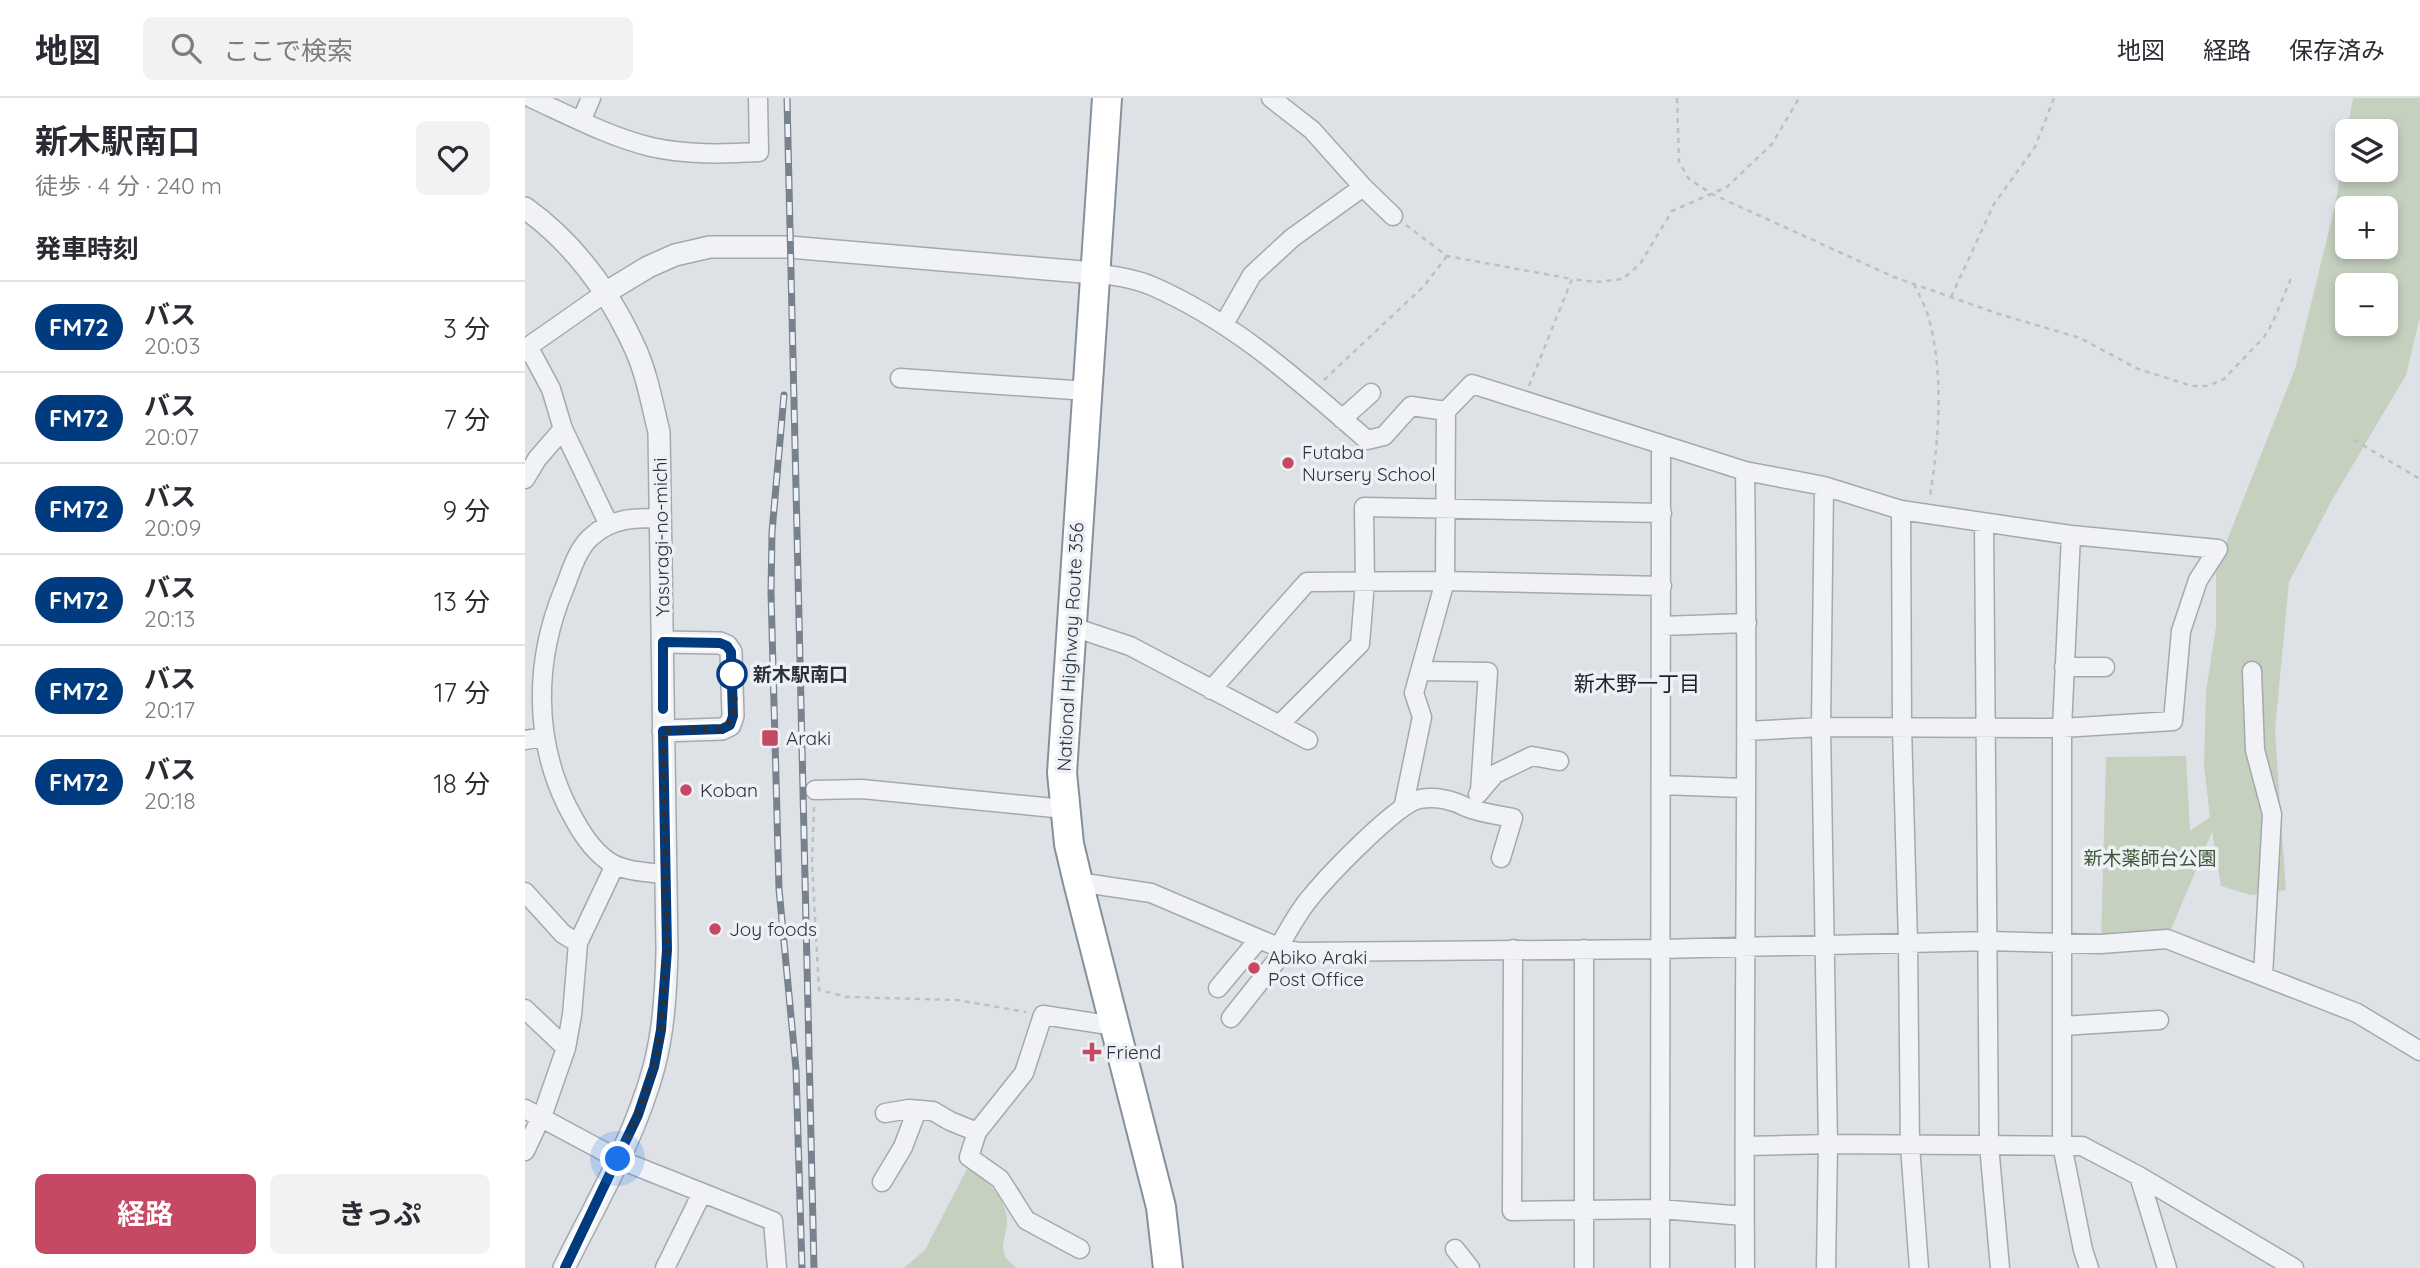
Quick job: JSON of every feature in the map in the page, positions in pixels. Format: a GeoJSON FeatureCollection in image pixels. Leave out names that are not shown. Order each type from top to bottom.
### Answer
{"type":"FeatureCollection","features":[{"type":"Feature","properties":{"kind":"highway","name":"National Highway Route 356"},"geometry":{"type":"LineString","coordinates":[[1107,98],[1062,753],[1064,809],[1078,882],[1161,1207],[1168,1268]]}},
{"type":"Feature","properties":{"kind":"street"},"geometry":{"type":"LineString","coordinates":[[531,98],[581,121],[651,146],[711,154],[759,152],[758,98]]}},
{"type":"Feature","properties":{"kind":"street"},"geometry":{"type":"LineString","coordinates":[[581,121],[591,98]]}},
{"type":"Feature","properties":{"kind":"street"},"geometry":{"type":"LineString","coordinates":[[1271,98],[1312,130],[1363,187],[1394,216]]}},
{"type":"Feature","properties":{"kind":"street"},"geometry":{"type":"LineString","coordinates":[[1224,324],[1252,275],[1292,238],[1363,187]]}},
{"type":"Feature","properties":{"kind":"street","name":"Yasuragi-no-michi"},"geometry":{"type":"LineString","coordinates":[[525,208],[548,225],[579,257],[605,293],[636,349],[659,432],[667,950],[661,1030],[654,1067],[642,1103],[565,1268]]}},
{"type":"Feature","properties":{"kind":"street"},"geometry":{"type":"LineString","coordinates":[[609,525],[563,429],[551,389],[528,345],[648,267],[675,255],[710,247],[789,247],[1126,278],[1151,286],[1224,324],[1272,358],[1367,440],[1384,436],[1411,406],[1446,411]]}},
{"type":"Feature","properties":{"kind":"street"},"geometry":{"type":"LineString","coordinates":[[900,379],[1087,391]]}},
{"type":"Feature","properties":{"kind":"street"},"geometry":{"type":"LineString","coordinates":[[1405,804],[1422,717],[1414,692],[1445,581],[1446,411],[1472,384],[1745,471],[1824,486],[1901,510],[2071,535],[2218,549],[2197,580],[2181,631],[2173,721],[2062,728],[1821,727],[1746,731]]}},
{"type":"Feature","properties":{"kind":"street"},"geometry":{"type":"LineString","coordinates":[[1342,419],[1371,393]]}},
{"type":"Feature","properties":{"kind":"street"},"geometry":{"type":"LineString","coordinates":[[525,479],[537,459],[563,429]]}},
{"type":"Feature","properties":{"kind":"street"},"geometry":{"type":"LineString","coordinates":[[1660,1268],[1661,444]]}},
{"type":"Feature","properties":{"kind":"street"},"geometry":{"type":"LineString","coordinates":[[1745,471],[1745,1268]]}},
{"type":"Feature","properties":{"kind":"street"},"geometry":{"type":"LineString","coordinates":[[1824,486],[1821,727],[1828,1144],[1826,1268]]}},
{"type":"Feature","properties":{"kind":"street"},"geometry":{"type":"LineString","coordinates":[[1280,724],[1360,644],[1365,582],[1364,507],[1662,513]]}},
{"type":"Feature","properties":{"kind":"street"},"geometry":{"type":"LineString","coordinates":[[1901,510],[1910,1146],[1919,1268]]}},
{"type":"Feature","properties":{"kind":"street"},"geometry":{"type":"LineString","coordinates":[[661,519],[631,517],[609,525],[590,537],[576,558],[548,632],[543,662],[541,712],[544,737],[558,787],[579,830],[604,859],[615,865],[635,871],[665,874]]}},
{"type":"Feature","properties":{"kind":"street"},"geometry":{"type":"LineString","coordinates":[[1984,523],[1989,1145],[2000,1268]]}},
{"type":"Feature","properties":{"kind":"street"},"geometry":{"type":"LineString","coordinates":[[2071,535],[2062,728],[2062,1145],[2089,1268]]}},
{"type":"Feature","properties":{"kind":"street"},"geometry":{"type":"LineString","coordinates":[[1211,690],[1307,582],[1445,581],[1662,586]]}},
{"type":"Feature","properties":{"kind":"street"},"geometry":{"type":"LineString","coordinates":[[1661,626],[1747,623]]}},
{"type":"Feature","properties":{"kind":"street"},"geometry":{"type":"LineString","coordinates":[[1070,626],[1129,646],[1308,740]]}},
{"type":"Feature","properties":{"kind":"street"},"geometry":{"type":"LineString","coordinates":[[663,642],[720,643],[727,646],[731,652],[733,716],[730,725],[722,729],[663,731]]}},
{"type":"Feature","properties":{"kind":"street"},"geometry":{"type":"LineString","coordinates":[[2064,667],[2105,667]]}},
{"type":"Feature","properties":{"kind":"street"},"geometry":{"type":"LineString","coordinates":[[1420,671],[1488,672],[1480,791]]}},
{"type":"Feature","properties":{"kind":"street"},"geometry":{"type":"LineString","coordinates":[[2252,671],[2255,750],[2272,814],[2263,976]]}},
{"type":"Feature","properties":{"kind":"street"},"geometry":{"type":"LineString","coordinates":[[525,740],[544,737]]}},
{"type":"Feature","properties":{"kind":"street"},"geometry":{"type":"LineString","coordinates":[[1467,807],[1495,774],[1532,756],[1559,761]]}},
{"type":"Feature","properties":{"kind":"street"},"geometry":{"type":"LineString","coordinates":[[1661,785],[1744,788]]}},
{"type":"Feature","properties":{"kind":"street"},"geometry":{"type":"LineString","coordinates":[[815,790],[862,789],[1064,809]]}},
{"type":"Feature","properties":{"kind":"street"},"geometry":{"type":"LineString","coordinates":[[1231,1018],[1281,949],[1309,899],[1388,817],[1405,804],[1434,798],[1459,802],[1467,807],[1513,818],[1501,858]]}},
{"type":"Feature","properties":{"kind":"street"},"geometry":{"type":"LineString","coordinates":[[525,1151],[541,1119],[566,1048],[572,1014],[578,943],[615,865]]}},
{"type":"Feature","properties":{"kind":"street"},"geometry":{"type":"LineString","coordinates":[[1078,882],[1151,893],[1281,949],[1584,949],[1989,941],[2101,944],[2167,939],[2357,1013],[2420,1051]]}},
{"type":"Feature","properties":{"kind":"street"},"geometry":{"type":"LineString","coordinates":[[525,892],[563,934],[578,943]]}},
{"type":"Feature","properties":{"kind":"street"},"geometry":{"type":"LineString","coordinates":[[1218,988],[1259,939]]}},
{"type":"Feature","properties":{"kind":"street"},"geometry":{"type":"LineString","coordinates":[[1513,949],[1512,1211],[1660,1209],[1744,1216]]}},
{"type":"Feature","properties":{"kind":"street"},"geometry":{"type":"LineString","coordinates":[[1584,949],[1584,1268]]}},
{"type":"Feature","properties":{"kind":"street"},"geometry":{"type":"LineString","coordinates":[[525,1009],[566,1048]]}},
{"type":"Feature","properties":{"kind":"street"},"geometry":{"type":"LineString","coordinates":[[1080,1249],[1026,1220],[1000,1179],[969,1157],[977,1132],[1024,1073],[1043,1015],[1115,1026]]}},
{"type":"Feature","properties":{"kind":"street"},"geometry":{"type":"LineString","coordinates":[[2062,1026],[2159,1020]]}},
{"type":"Feature","properties":{"kind":"street"},"geometry":{"type":"LineString","coordinates":[[525,1109],[618,1159],[773,1221],[777,1268]]}},
{"type":"Feature","properties":{"kind":"street"},"geometry":{"type":"LineString","coordinates":[[882,1182],[903,1147],[917,1110]]}},
{"type":"Feature","properties":{"kind":"street"},"geometry":{"type":"LineString","coordinates":[[885,1113],[933,1111],[977,1132]]}},
{"type":"Feature","properties":{"kind":"street"},"geometry":{"type":"LineString","coordinates":[[1745,1146],[2082,1146],[2139,1176],[2294,1268]]}},
{"type":"Feature","properties":{"kind":"street"},"geometry":{"type":"LineString","coordinates":[[2139,1176],[2167,1268]]}},
{"type":"Feature","properties":{"kind":"street"},"geometry":{"type":"LineString","coordinates":[[665,1268],[702,1193]]}},
{"type":"Feature","properties":{"kind":"street"},"geometry":{"type":"LineString","coordinates":[[1455,1249],[1470,1268]]}},
{"type":"Feature","properties":{"kind":"path"},"geometry":{"type":"LineString","coordinates":[[1677,98],[1679,162],[1689,179],[1712,194],[1914,284],[2080,338],[2138,369],[2192,386],[2208,386],[2224,379],[2264,337],[2291,276]]}},
{"type":"Feature","properties":{"kind":"path"},"geometry":{"type":"LineString","coordinates":[[1394,216],[1447,256],[1572,279],[1596,282],[1623,279],[1640,264],[1672,211],[1727,187],[1772,144],[1799,98]]}},
{"type":"Feature","properties":{"kind":"path"},"geometry":{"type":"LineString","coordinates":[[1951,297],[1994,204],[2035,148],[2054,98]]}},
{"type":"Feature","properties":{"kind":"path"},"geometry":{"type":"LineString","coordinates":[[1312,392],[1424,286],[1447,256]]}},
{"type":"Feature","properties":{"kind":"path"},"geometry":{"type":"LineString","coordinates":[[1523,401],[1572,279]]}},
{"type":"Feature","properties":{"kind":"path"},"geometry":{"type":"LineString","coordinates":[[1914,284],[1929,317],[1934,345],[1939,415],[1937,456],[1927,515]]}},
{"type":"Feature","properties":{"kind":"path"},"geometry":{"type":"LineString","coordinates":[[2354,440],[2420,480]]}},
{"type":"Feature","properties":{"kind":"path"},"geometry":{"type":"LineString","coordinates":[[815,790],[812,863],[819,990],[833,995],[880,999],[957,1000],[1043,1015]]}},
{"type":"Feature","properties":{"kind":"green space","name":"新木薬師台公園"},"geometry":{"type":"Polygon","coordinates":[[[2353,98],[2420,98],[2420,317],[2406,375],[2332,500],[2289,582],[2275,730],[2286,890],[2251,895],[2221,886],[2212,832],[2167,939],[2101,944],[2106,757],[2186,756],[2190,831],[2210,817],[2204,766],[2206,692],[2216,627],[2216,568],[2295,369],[2335,206],[2335,259],[2398,259],[2398,196],[2337,196],[2339,182],[2398,182],[2398,119],[2349,119],[2353,98]]]}},
{"type":"Feature","properties":{"kind":"green space"},"geometry":{"type":"Polygon","coordinates":[[[969,1165],[991,1186],[1004,1205],[1007,1221],[1003,1249],[1009,1261],[1017,1268],[904,1268],[925,1250],[969,1165]]]}},
{"type":"Feature","properties":{"kind":"railway"},"geometry":{"type":"LineString","coordinates":[[787,98],[814,1268]]}},
{"type":"Feature","properties":{"kind":"railway"},"geometry":{"type":"LineString","coordinates":[[784,395],[772,532],[771,592],[779,889],[796,1069],[802,1268]]}},
{"type":"Feature","properties":{"kind":"bus line","name":"FM72"},"geometry":{"type":"LineString","coordinates":[[565,1268],[638,1115],[654,1067],[661,1030],[667,950],[663,731],[722,729],[730,725],[733,716],[731,652],[727,646],[720,643],[663,642],[663,709]]}},
{"type":"Feature","properties":{"kind":"place","name":"Futaba Nursery School"},"geometry":{"type":"Point","coordinates":[1288,463]}},
{"type":"Feature","properties":{"kind":"place","name":"新木駅南口"},"geometry":{"type":"Point","coordinates":[732,674]}},
{"type":"Feature","properties":{"kind":"place","name":"Araki"},"geometry":{"type":"Point","coordinates":[770,738]}},
{"type":"Feature","properties":{"kind":"place","name":"Koban"},"geometry":{"type":"Point","coordinates":[686,790]}},
{"type":"Feature","properties":{"kind":"place","name":"Joy foods"},"geometry":{"type":"Point","coordinates":[715,929]}},
{"type":"Feature","properties":{"kind":"place","name":"Abiko Araki Post Office"},"geometry":{"type":"Point","coordinates":[1254,968]}},
{"type":"Feature","properties":{"kind":"place","name":"Friend"},"geometry":{"type":"Point","coordinates":[1092,1052]}},
{"type":"Feature","properties":{"kind":"district","name":"新木野一丁目"},"geometry":{"type":"Point","coordinates":[1637,683]}},
{"type":"Feature","properties":{"kind":"route"},"geometry":{"type":"LineString","coordinates":[[618,1159],[638,1115],[654,1067],[666,985],[663,731],[722,729],[730,725],[733,716],[732,674]]}}]}
